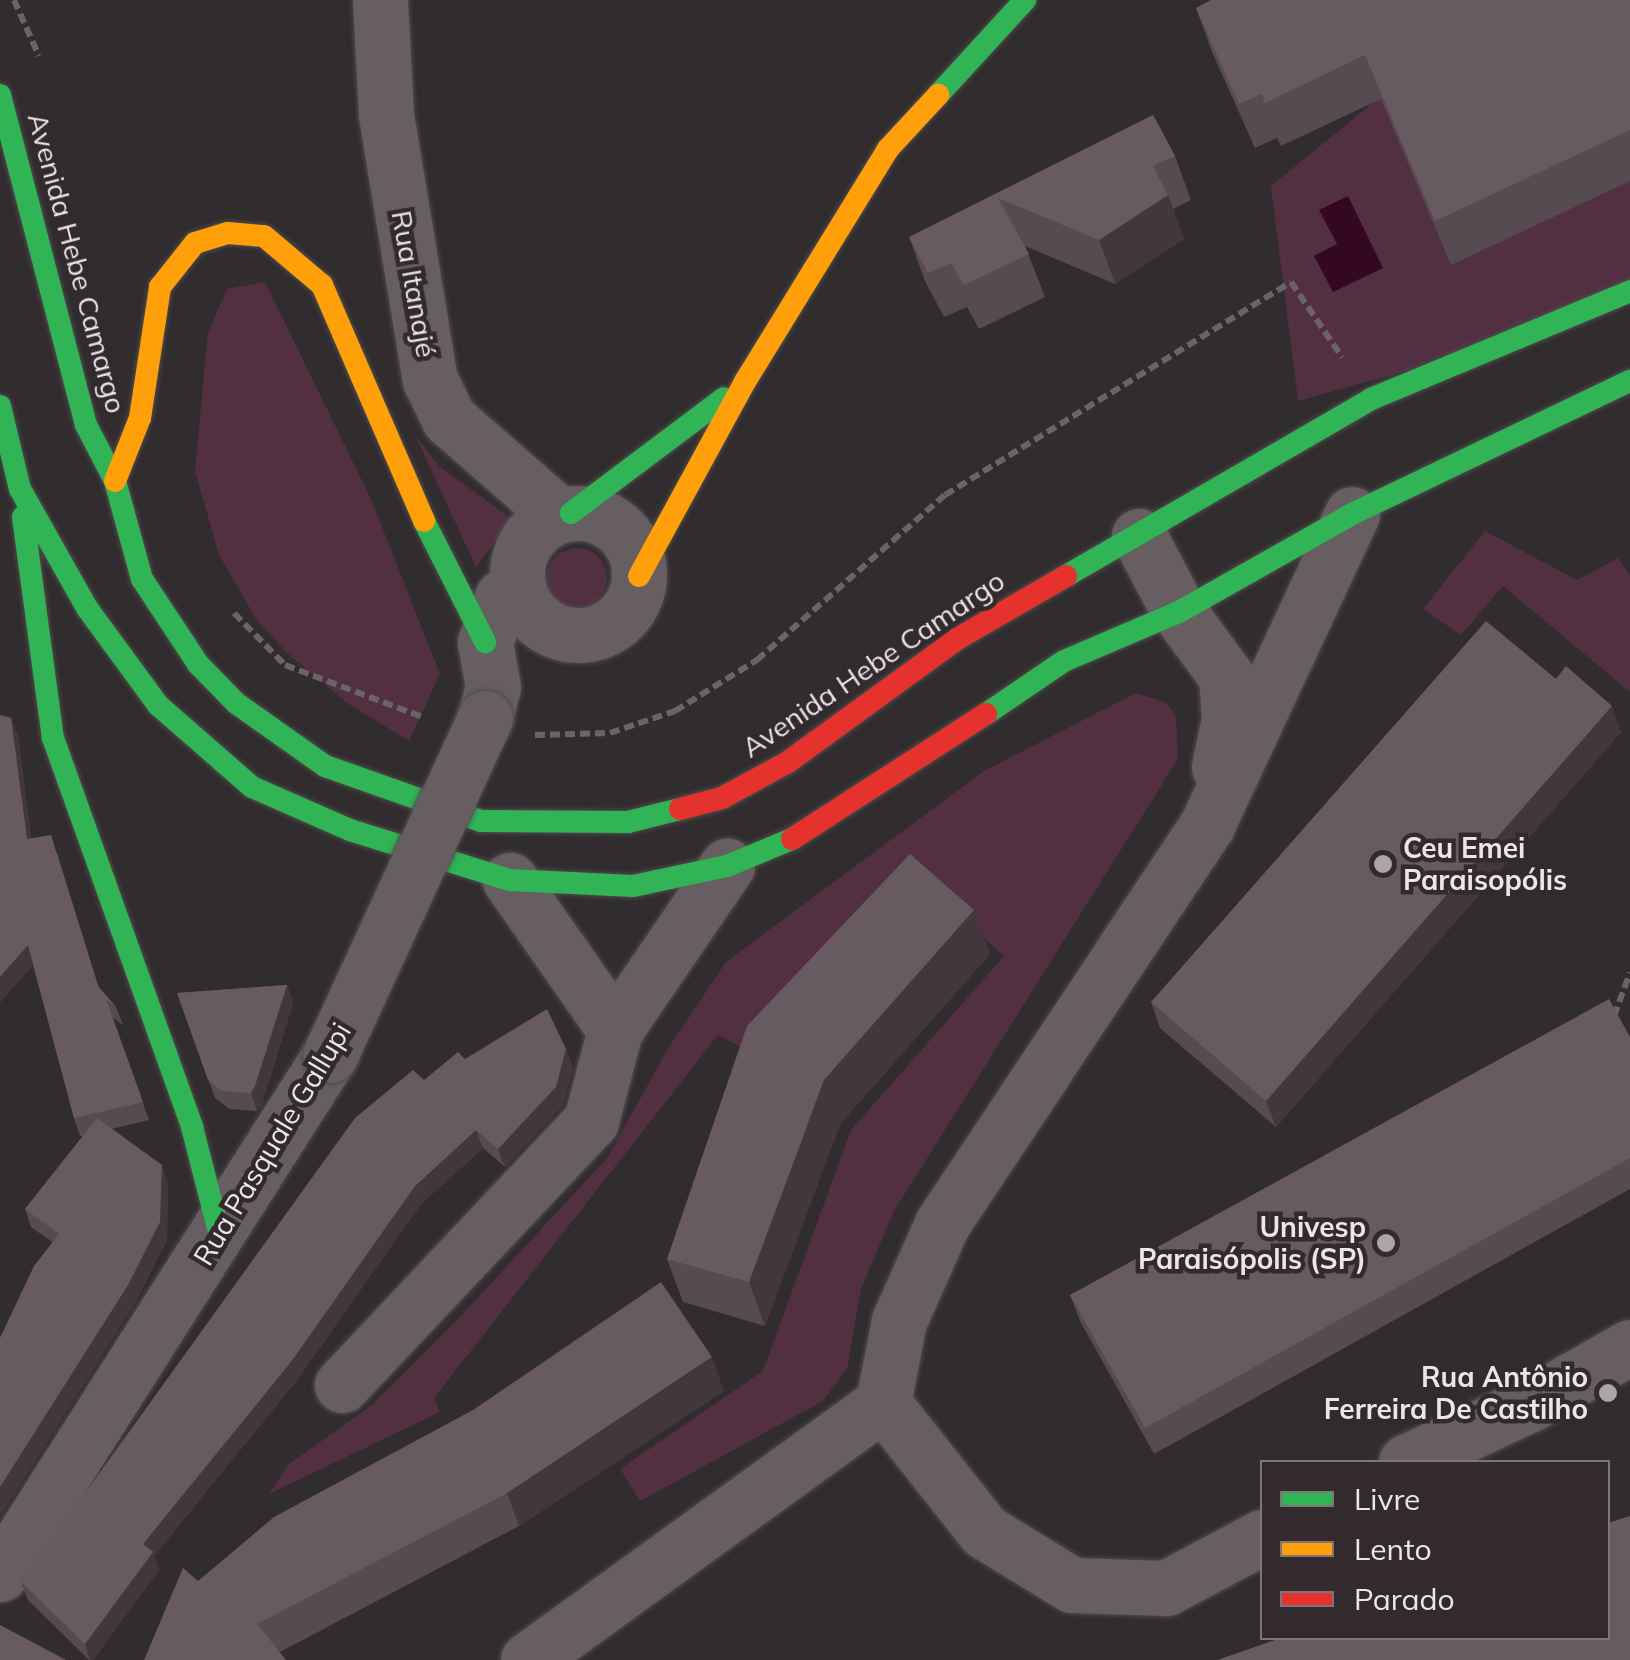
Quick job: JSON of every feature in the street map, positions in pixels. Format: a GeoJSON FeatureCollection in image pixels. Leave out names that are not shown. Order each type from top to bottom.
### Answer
{"type":"FeatureCollection","features":[{"type":"Feature","properties":{"kind":"main road"},"geometry":{"type":"LineString","coordinates":[[639,576],[746,380],[888,149],[1025,0]]}},
{"type":"Feature","properties":{"kind":"main road","name":"Avenida Hebe Camargo"},"geometry":{"type":"LineString","coordinates":[[0,95],[86,425],[115,481],[142,579],[198,664],[246,711],[296,749],[358,779],[481,821],[566,826],[672,814],[722,798],[788,762],[956,639],[1372,399],[1630,291]]}},
{"type":"Feature","properties":{"kind":"main road"},"geometry":{"type":"LineString","coordinates":[[115,481],[140,418],[160,287],[195,243],[228,234],[264,236],[322,284],[432,538],[488,682]]}},
{"type":"Feature","properties":{"kind":"main road"},"geometry":{"type":"LineString","coordinates":[[565,514],[679,437],[746,380]]}},
{"type":"Feature","properties":{"kind":"main road"},"geometry":{"type":"LineString","coordinates":[[20,490],[87,608],[158,705],[252,787],[350,830],[510,880],[632,886],[727,866],[818,828],[1064,661],[1179,612],[1352,514],[1630,381]]}},
{"type":"Feature","properties":{"kind":"main road"},"geometry":{"type":"LineString","coordinates":[[0,406],[20,490],[53,738],[192,1127],[220,1236]]}},
{"type":"Feature","properties":{"kind":"street","name":"Rua Itanajé"},"geometry":{"type":"LineString","coordinates":[[380,0],[386,115],[430,380],[448,420],[565,514]]}},
{"type":"Feature","properties":{"kind":"street"},"geometry":{"type":"LineString","coordinates":[[488,682],[586,634],[626,612],[639,576],[636,555],[611,523],[565,514],[534,530],[517,568],[518,588],[539,621],[586,634]]}},
{"type":"Feature","properties":{"kind":"street"},"geometry":{"type":"LineString","coordinates":[[528,1660],[883,1403],[899,1321],[942,1224],[1207,825],[1352,514]]}},
{"type":"Feature","properties":{"kind":"street"},"geometry":{"type":"LineString","coordinates":[[1139,536],[1179,612],[1226,676],[1229,719],[1207,825]]}},
{"type":"Feature","properties":{"kind":"street","name":"Rua Pasquale Gallupi"},"geometry":{"type":"LineString","coordinates":[[0,1574],[220,1236],[330,1055],[488,682],[517,568]]}},
{"type":"Feature","properties":{"kind":"street"},"geometry":{"type":"LineString","coordinates":[[342,1385],[590,1121],[614,1030],[727,866]]}},
{"type":"Feature","properties":{"kind":"street"},"geometry":{"type":"LineString","coordinates":[[510,880],[614,1030]]}},
{"type":"Feature","properties":{"kind":"street"},"geometry":{"type":"LineString","coordinates":[[1410,1460],[1530,1404],[1630,1347]]}},
{"type":"Feature","properties":{"kind":"street"},"geometry":{"type":"LineString","coordinates":[[883,1403],[984,1532],[1072,1585],[1166,1588],[1260,1538]]}},
{"type":"Feature","properties":{"kind":"path"},"geometry":{"type":"LineString","coordinates":[[1614,1016],[1630,972]]}},
{"type":"Feature","properties":{"kind":"shaded area"},"geometry":{"type":"Polygon","coordinates":[[[1499,0],[1630,0],[1630,296],[1585,321],[1298,401],[1271,186],[1499,0]]]}},
{"type":"Feature","properties":{"kind":"shaded area"},"geometry":{"type":"Polygon","coordinates":[[[1348,196],[1383,268],[1333,292],[1314,256],[1337,244],[1319,210],[1348,196]]]}},
{"type":"Feature","properties":{"kind":"shaded area"},"geometry":{"type":"Polygon","coordinates":[[[265,282],[371,499],[440,674],[409,741],[347,703],[286,652],[256,619],[219,555],[195,471],[208,332],[227,289],[265,282]]]}},
{"type":"Feature","properties":{"kind":"shaded area"},"geometry":{"type":"Polygon","coordinates":[[[415,435],[440,467],[512,519],[476,567],[415,435]]]}},
{"type":"Feature","properties":{"kind":"shaded area"},"geometry":{"type":"Polygon","coordinates":[[[1485,531],[1577,580],[1618,558],[1630,576],[1630,692],[1503,586],[1461,635],[1423,609],[1485,531]]]}},
{"type":"Feature","properties":{"kind":"shaded area"},"geometry":{"type":"Polygon","coordinates":[[[577,548],[599,556],[607,578],[599,600],[577,608],[555,600],[547,578],[555,556],[577,548]]]}},
{"type":"Feature","properties":{"kind":"shaded area"},"geometry":{"type":"Polygon","coordinates":[[[1136,693],[1165,702],[1176,715],[1178,759],[894,1211],[861,1289],[847,1369],[823,1401],[640,1501],[620,1469],[763,1371],[851,1130],[1004,956],[928,888],[771,1063],[718,1035],[434,1398],[440,1412],[269,1494],[288,1465],[373,1404],[460,1317],[608,1157],[667,1050],[726,962],[984,771],[1136,693]]]}},
{"type":"Feature","properties":{"kind":"building"},"geometry":{"type":"Polygon","coordinates":[[[1211,0],[1630,0],[1630,130],[1435,221],[1365,55],[1265,103],[1262,94],[1239,104],[1196,8],[1211,0]]]}},
{"type":"Feature","properties":{"kind":"building"},"geometry":{"type":"Polygon","coordinates":[[[1153,115],[1175,156],[1153,166],[1168,195],[1099,240],[998,198],[1029,254],[964,285],[951,263],[928,273],[909,237],[1153,115]]]}},
{"type":"Feature","properties":{"kind":"building"},"geometry":{"type":"Polygon","coordinates":[[[1486,621],[1556,679],[1566,666],[1612,706],[1266,1101],[1151,1002],[1486,621]]]}},
{"type":"Feature","properties":{"kind":"building"},"geometry":{"type":"Polygon","coordinates":[[[0,715],[11,718],[27,839],[51,835],[98,986],[116,1007],[106,999],[143,1102],[74,1118],[28,945],[0,977],[0,715]]]}},
{"type":"Feature","properties":{"kind":"building"},"geometry":{"type":"Polygon","coordinates":[[[910,854],[974,910],[824,1080],[749,1282],[667,1259],[747,1026],[910,854]]]}},
{"type":"Feature","properties":{"kind":"building"},"geometry":{"type":"Polygon","coordinates":[[[287,985],[251,1093],[222,1091],[208,1080],[177,993],[287,985]]]}},
{"type":"Feature","properties":{"kind":"building"},"geometry":{"type":"Polygon","coordinates":[[[1609,999],[1630,1037],[1630,1158],[1145,1428],[1070,1295],[1609,999]]]}},
{"type":"Feature","properties":{"kind":"building"},"geometry":{"type":"Polygon","coordinates":[[[547,1009],[566,1049],[556,1087],[498,1149],[476,1130],[415,1186],[291,1362],[143,1544],[153,1552],[85,1644],[21,1582],[355,1118],[413,1070],[424,1080],[458,1052],[465,1059],[547,1009]]]}},
{"type":"Feature","properties":{"kind":"building"},"geometry":{"type":"Polygon","coordinates":[[[97,1118],[162,1165],[160,1222],[128,1285],[0,1487],[0,1338],[34,1266],[59,1234],[25,1209],[97,1118]]]}},
{"type":"Feature","properties":{"kind":"building"},"geometry":{"type":"Polygon","coordinates":[[[661,1282],[712,1357],[507,1493],[257,1624],[286,1660],[144,1660],[183,1568],[198,1581],[274,1517],[473,1410],[661,1282]]]}},
{"type":"Feature","properties":{"kind":"building"},"geometry":{"type":"Polygon","coordinates":[[[1630,1516],[1630,1660],[1217,1660],[1275,1640],[1610,1640],[1610,1522],[1630,1516]]]}},
{"type":"Feature","properties":{"kind":"building"},"geometry":{"type":"Polygon","coordinates":[[[0,1625],[66,1660],[0,1660],[0,1625]]]}},
{"type":"Feature","properties":{"kind":"traffic: fast"},"geometry":{"type":"LineString","coordinates":[[938,95],[1025,0]]}},
{"type":"Feature","properties":{"kind":"traffic: fast"},"geometry":{"type":"LineString","coordinates":[[0,95],[86,425],[115,481],[142,579],[198,664],[236,703],[325,766],[481,821],[628,822],[680,809]]}},
{"type":"Feature","properties":{"kind":"traffic: fast"},"geometry":{"type":"LineString","coordinates":[[1066,576],[1371,399],[1630,291]]}},
{"type":"Feature","properties":{"kind":"traffic: fast"},"geometry":{"type":"LineString","coordinates":[[986,714],[1064,661],[1179,612],[1352,514],[1630,381]]}},
{"type":"Feature","properties":{"kind":"traffic: fast"},"geometry":{"type":"LineString","coordinates":[[571,513],[724,398]]}},
{"type":"Feature","properties":{"kind":"traffic: fast"},"geometry":{"type":"LineString","coordinates":[[0,406],[20,489],[87,608],[158,705],[252,787],[350,830],[510,880],[633,886],[727,866],[792,839]]}},
{"type":"Feature","properties":{"kind":"traffic: fast"},"geometry":{"type":"LineString","coordinates":[[23,517],[53,738],[192,1127],[220,1236]]}},
{"type":"Feature","properties":{"kind":"traffic: fast"},"geometry":{"type":"LineString","coordinates":[[424,521],[485,642]]}},
{"type":"Feature","properties":{"kind":"traffic: slow"},"geometry":{"type":"LineString","coordinates":[[639,576],[746,380],[888,149],[938,95]]}},
{"type":"Feature","properties":{"kind":"traffic: slow"},"geometry":{"type":"LineString","coordinates":[[115,481],[140,418],[160,287],[195,243],[228,233],[264,236],[322,285],[424,521]]}},
{"type":"Feature","properties":{"kind":"traffic: jam"},"geometry":{"type":"LineString","coordinates":[[680,809],[722,798],[788,762],[957,639],[1066,576]]}},
{"type":"Feature","properties":{"kind":"traffic: jam"},"geometry":{"type":"LineString","coordinates":[[792,839],[986,714]]}},
{"type":"Feature","properties":{"kind":"place","name":"Ceu Emei Paraisopólis"},"geometry":{"type":"Point","coordinates":[1383,864]}},
{"type":"Feature","properties":{"kind":"place","name":"Univesp Paraisópolis (SP)"},"geometry":{"type":"Point","coordinates":[1386,1243]}},
{"type":"Feature","properties":{"kind":"place","name":"Rua Antônio Ferreira De Castilho"},"geometry":{"type":"Point","coordinates":[1608,1393]}}]}
